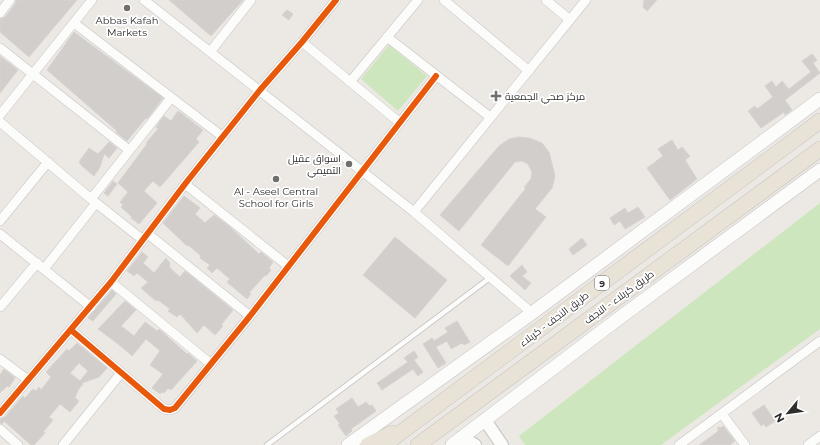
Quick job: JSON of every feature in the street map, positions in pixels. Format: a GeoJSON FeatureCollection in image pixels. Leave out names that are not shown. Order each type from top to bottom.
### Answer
{"type":"FeatureCollection","features":[{"type":"Feature","properties":{"kind":"highway","name":"طريق النجف - کربلاء"},"geometry":{"type":"LineString","coordinates":[[384,445],[820,121]]}},
{"type":"Feature","properties":{"kind":"highway","name":"طريق کربلاء - النجف"},"geometry":{"type":"LineString","coordinates":[[418,445],[820,149]]}},
{"type":"Feature","properties":{"kind":"highway"},"geometry":{"type":"LineString","coordinates":[[368,445],[418,420]]}},
{"type":"Feature","properties":{"kind":"main road"},"geometry":{"type":"LineString","coordinates":[[348,445],[532,313],[820,99]]}},
{"type":"Feature","properties":{"kind":"main road"},"geometry":{"type":"LineString","coordinates":[[452,445],[618,319],[820,170]]}},
{"type":"Feature","properties":{"kind":"street"},"geometry":{"type":"LineString","coordinates":[[0,13],[10,0]]}},
{"type":"Feature","properties":{"kind":"street"},"geometry":{"type":"LineString","coordinates":[[0,115],[92,0]]}},
{"type":"Feature","properties":{"kind":"street"},"geometry":{"type":"LineString","coordinates":[[144,0],[414,212],[532,313]]}},
{"type":"Feature","properties":{"kind":"street"},"geometry":{"type":"LineString","coordinates":[[210,52],[251,0]]}},
{"type":"Feature","properties":{"kind":"street"},"geometry":{"type":"LineString","coordinates":[[0,413],[91,307],[185,184],[260,90],[336,0]]}},
{"type":"Feature","properties":{"kind":"street"},"geometry":{"type":"LineString","coordinates":[[350,82],[418,0]]}},
{"type":"Feature","properties":{"kind":"street"},"geometry":{"type":"LineString","coordinates":[[444,0],[528,71]]}},
{"type":"Feature","properties":{"kind":"street"},"geometry":{"type":"LineString","coordinates":[[546,0],[570,20]]}},
{"type":"Feature","properties":{"kind":"street"},"geometry":{"type":"LineString","coordinates":[[414,212],[586,0]]}},
{"type":"Feature","properties":{"kind":"street"},"geometry":{"type":"LineString","coordinates":[[74,23],[222,138]]}},
{"type":"Feature","properties":{"kind":"street"},"geometry":{"type":"LineString","coordinates":[[387,36],[490,117]]}},
{"type":"Feature","properties":{"kind":"street"},"geometry":{"type":"LineString","coordinates":[[302,42],[399,122]]}},
{"type":"Feature","properties":{"kind":"street"},"geometry":{"type":"LineString","coordinates":[[0,48],[129,150]]}},
{"type":"Feature","properties":{"kind":"street"},"geometry":{"type":"LineString","coordinates":[[71,330],[164,409],[170,410],[175,408],[250,316],[361,170],[436,76]]}},
{"type":"Feature","properties":{"kind":"street"},"geometry":{"type":"LineString","coordinates":[[0,307],[40,266],[94,201],[129,150],[171,98]]}},
{"type":"Feature","properties":{"kind":"street"},"geometry":{"type":"LineString","coordinates":[[0,122],[94,201],[145,237],[250,316]]}},
{"type":"Feature","properties":{"kind":"street"},"geometry":{"type":"LineString","coordinates":[[0,221],[48,162]]}},
{"type":"Feature","properties":{"kind":"street"},"geometry":{"type":"LineString","coordinates":[[185,184],[288,266]]}},
{"type":"Feature","properties":{"kind":"street"},"geometry":{"type":"LineString","coordinates":[[0,234],[91,307]]}},
{"type":"Feature","properties":{"kind":"street"},"geometry":{"type":"LineString","coordinates":[[111,282],[211,364]]}},
{"type":"Feature","properties":{"kind":"street"},"geometry":{"type":"LineString","coordinates":[[680,445],[820,341]]}},
{"type":"Feature","properties":{"kind":"street"},"geometry":{"type":"LineString","coordinates":[[0,359],[28,380]]}},
{"type":"Feature","properties":{"kind":"street"},"geometry":{"type":"LineString","coordinates":[[63,445],[121,372]]}},
{"type":"Feature","properties":{"kind":"street"},"geometry":{"type":"LineString","coordinates":[[722,414],[745,445]]}},
{"type":"Feature","properties":{"kind":"street"},"geometry":{"type":"LineString","coordinates":[[485,420],[502,445]]}},
{"type":"Feature","properties":{"kind":"street"},"geometry":{"type":"LineString","coordinates":[[0,429],[18,445]]}},
{"type":"Feature","properties":{"kind":"street"},"geometry":{"type":"LineString","coordinates":[[808,445],[820,436]]}},
{"type":"Feature","properties":{"kind":"street"},"geometry":{"type":"LineString","coordinates":[[462,437],[475,445]]}},
{"type":"Feature","properties":{"kind":"lane"},"geometry":{"type":"LineString","coordinates":[[267,445],[491,277]]}},
{"type":"Feature","properties":{"kind":"green space"},"geometry":{"type":"Polygon","coordinates":[[[389,45],[427,76],[398,111],[361,79],[389,45]]]}},
{"type":"Feature","properties":{"kind":"green space"},"geometry":{"type":"Polygon","coordinates":[[[820,203],[820,329],[661,445],[525,445],[519,436],[820,203]]]}},
{"type":"Feature","properties":{"kind":"building"},"geometry":{"type":"Polygon","coordinates":[[[16,0],[77,0],[29,57],[0,32],[0,19],[5,17],[15,4],[16,0]]]}},
{"type":"Feature","properties":{"kind":"building"},"geometry":{"type":"Polygon","coordinates":[[[169,0],[243,0],[211,36],[169,0]]]}},
{"type":"Feature","properties":{"kind":"building"},"geometry":{"type":"Polygon","coordinates":[[[644,0],[657,0],[647,11],[643,7],[644,0]]]}},
{"type":"Feature","properties":{"kind":"building"},"geometry":{"type":"Polygon","coordinates":[[[287,10],[293,14],[289,20],[282,15],[287,10]]]}},
{"type":"Feature","properties":{"kind":"building"},"geometry":{"type":"Polygon","coordinates":[[[74,32],[163,98],[147,119],[146,118],[127,141],[47,70],[74,32]]]}},
{"type":"Feature","properties":{"kind":"building"},"geometry":{"type":"Polygon","coordinates":[[[812,54],[817,60],[813,63],[820,73],[785,100],[792,110],[785,115],[784,112],[761,128],[748,111],[755,106],[757,109],[773,97],[765,86],[772,81],[776,87],[782,81],[789,89],[811,72],[802,61],[812,54]]]}},
{"type":"Feature","properties":{"kind":"building"},"geometry":{"type":"Polygon","coordinates":[[[0,56],[18,70],[0,93],[0,56]]]}},
{"type":"Feature","properties":{"kind":"building"},"geometry":{"type":"Polygon","coordinates":[[[178,111],[203,130],[196,139],[199,142],[160,187],[153,181],[144,191],[157,203],[139,224],[121,207],[123,205],[120,202],[128,192],[118,183],[147,144],[146,143],[158,129],[156,127],[164,116],[171,121],[178,111]]]}},
{"type":"Feature","properties":{"kind":"building"},"geometry":{"type":"Polygon","coordinates":[[[519,137],[529,138],[542,143],[549,152],[555,176],[552,188],[535,209],[546,217],[508,266],[481,245],[526,188],[524,187],[531,179],[532,172],[528,164],[522,161],[515,162],[459,231],[440,215],[499,146],[509,139],[519,137]]]}},
{"type":"Feature","properties":{"kind":"building"},"geometry":{"type":"Polygon","coordinates":[[[672,140],[678,150],[682,147],[690,156],[685,160],[697,179],[670,200],[647,168],[663,156],[658,149],[672,140]]]}},
{"type":"Feature","properties":{"kind":"building"},"geometry":{"type":"Polygon","coordinates":[[[109,142],[117,148],[109,158],[104,154],[100,167],[94,176],[79,162],[89,148],[98,154],[109,142]]]}},
{"type":"Feature","properties":{"kind":"building"},"geometry":{"type":"Polygon","coordinates":[[[113,181],[117,184],[108,196],[104,193],[113,181]]]}},
{"type":"Feature","properties":{"kind":"building"},"geometry":{"type":"Polygon","coordinates":[[[184,196],[200,208],[195,214],[205,223],[214,215],[230,227],[259,254],[261,252],[273,262],[269,268],[271,270],[249,293],[251,294],[247,299],[227,282],[230,279],[217,268],[212,273],[207,268],[210,265],[200,258],[201,256],[188,245],[187,246],[163,223],[184,196]]]}},
{"type":"Feature","properties":{"kind":"building"},"geometry":{"type":"Polygon","coordinates":[[[638,207],[645,217],[625,229],[620,221],[614,225],[610,218],[625,208],[628,213],[638,207]]]}},
{"type":"Feature","properties":{"kind":"building"},"geometry":{"type":"Polygon","coordinates":[[[395,237],[447,280],[415,318],[363,275],[395,237]]]}},
{"type":"Feature","properties":{"kind":"building"},"geometry":{"type":"Polygon","coordinates":[[[582,238],[587,245],[573,255],[569,249],[582,238]]]}},
{"type":"Feature","properties":{"kind":"building"},"geometry":{"type":"Polygon","coordinates":[[[142,252],[148,257],[143,263],[154,273],[166,258],[170,263],[169,266],[180,277],[185,271],[233,310],[221,325],[223,326],[215,335],[204,325],[197,333],[180,314],[177,317],[168,311],[170,309],[158,300],[156,301],[141,288],[148,282],[137,273],[134,276],[127,271],[142,252]]]}},
{"type":"Feature","properties":{"kind":"building"},"geometry":{"type":"Polygon","coordinates":[[[522,265],[527,272],[522,276],[531,283],[525,290],[510,276],[522,265]]]}},
{"type":"Feature","properties":{"kind":"building"},"geometry":{"type":"Polygon","coordinates":[[[112,290],[116,294],[93,321],[88,318],[112,290]]]}},
{"type":"Feature","properties":{"kind":"building"},"geometry":{"type":"Polygon","coordinates":[[[125,301],[136,310],[121,326],[134,336],[145,322],[157,331],[159,329],[197,361],[171,390],[168,388],[164,393],[162,392],[160,394],[152,388],[163,374],[150,365],[160,351],[146,339],[132,356],[98,329],[125,301]]]}},
{"type":"Feature","properties":{"kind":"building"},"geometry":{"type":"Polygon","coordinates":[[[457,321],[470,342],[464,345],[462,343],[451,349],[447,341],[436,347],[446,363],[438,368],[423,344],[432,338],[434,341],[448,332],[445,328],[457,321]]]}},
{"type":"Feature","properties":{"kind":"building"},"geometry":{"type":"Polygon","coordinates":[[[77,343],[107,368],[99,377],[82,383],[83,384],[78,390],[75,398],[79,401],[70,412],[60,404],[49,417],[53,420],[43,432],[45,433],[34,445],[31,445],[4,421],[2,424],[0,423],[0,419],[5,417],[23,396],[25,398],[33,389],[36,391],[39,387],[41,390],[51,377],[46,372],[67,349],[69,351],[77,343]],[[79,363],[70,373],[80,381],[88,371],[79,363]]]}},
{"type":"Feature","properties":{"kind":"building"},"geometry":{"type":"Polygon","coordinates":[[[414,351],[418,357],[414,360],[423,372],[418,376],[413,369],[382,390],[377,383],[408,362],[404,358],[414,351]]]}},
{"type":"Feature","properties":{"kind":"building"},"geometry":{"type":"Polygon","coordinates":[[[4,369],[15,378],[9,387],[7,386],[0,393],[0,375],[4,369]]]}},
{"type":"Feature","properties":{"kind":"building"},"geometry":{"type":"Polygon","coordinates":[[[352,398],[358,407],[366,402],[370,406],[372,405],[376,411],[351,429],[352,431],[346,436],[338,425],[340,424],[334,416],[339,413],[336,409],[352,398]]]}},
{"type":"Feature","properties":{"kind":"building"},"geometry":{"type":"Polygon","coordinates":[[[764,405],[775,421],[766,427],[764,424],[761,426],[752,413],[764,405]]]}},
{"type":"Feature","properties":{"kind":"building"},"geometry":{"type":"Polygon","coordinates":[[[723,426],[735,441],[730,445],[699,445],[716,433],[718,431],[718,427],[721,428],[723,426]]]}},
{"type":"Feature","properties":{"kind":"cycle path"},"geometry":{"type":"LineString","coordinates":[[0,413],[111,282],[185,184],[260,90],[336,0]]}},
{"type":"Feature","properties":{"kind":"cycle path"},"geometry":{"type":"LineString","coordinates":[[71,330],[164,409],[170,410],[175,408],[250,316],[436,76]]}},
{"type":"Feature","properties":{"kind":"place","name":"Abbas Kafah Markets"},"geometry":{"type":"Point","coordinates":[127,8]}},
{"type":"Feature","properties":{"kind":"place","name":"مركز صحي الجمعية"},"geometry":{"type":"Point","coordinates":[496,96]}},
{"type":"Feature","properties":{"kind":"place","name":"اسواق عقيل التميمي"},"geometry":{"type":"Point","coordinates":[349,164]}},
{"type":"Feature","properties":{"kind":"place","name":"Al - Aseel Central School for Girls"},"geometry":{"type":"Point","coordinates":[276,179]}}]}
